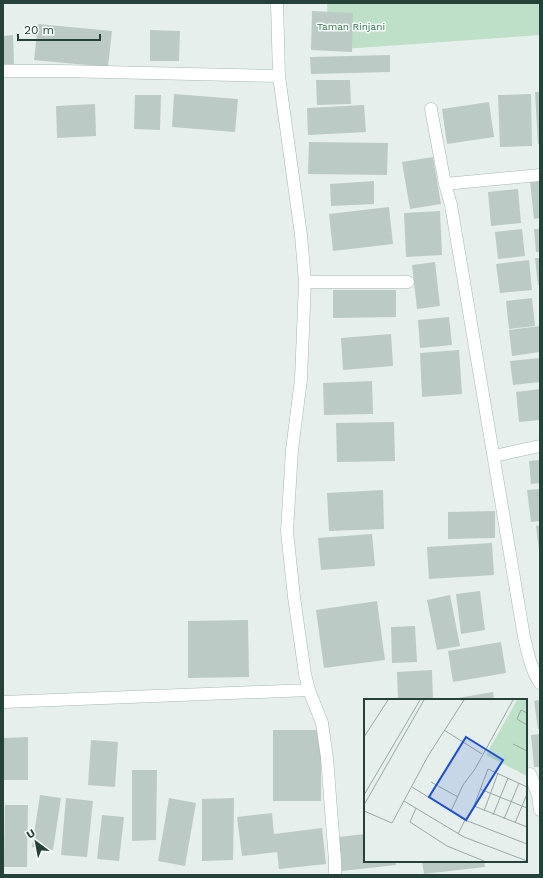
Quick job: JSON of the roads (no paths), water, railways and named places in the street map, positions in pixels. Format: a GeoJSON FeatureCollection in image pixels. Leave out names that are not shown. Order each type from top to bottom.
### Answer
{"type":"FeatureCollection","features":[{"type":"Feature","properties":{"kind":"street"},"geometry":{"type":"LineString","coordinates":[[277,3],[280,76],[301,235],[305,282],[301,379],[292,450],[287,531],[294,597],[306,674],[309,690],[322,723],[327,758],[335,875]]}},
{"type":"Feature","properties":{"kind":"street"},"geometry":{"type":"LineString","coordinates":[[3,71],[60,70],[280,76]]}},
{"type":"Feature","properties":{"kind":"street"},"geometry":{"type":"LineString","coordinates":[[431,108],[452,213],[524,637],[535,676],[540,684]]}},
{"type":"Feature","properties":{"kind":"street"},"geometry":{"type":"LineString","coordinates":[[445,184],[540,175]]}},
{"type":"Feature","properties":{"kind":"street"},"geometry":{"type":"LineString","coordinates":[[305,282],[408,282]]}},
{"type":"Feature","properties":{"kind":"street"},"geometry":{"type":"LineString","coordinates":[[494,456],[540,446]]}},
{"type":"Feature","properties":{"kind":"street"},"geometry":{"type":"LineString","coordinates":[[3,702],[309,690]]}},
{"type":"Feature","properties":{"kind":"street"},"geometry":{"type":"LineString","coordinates":[[530,774],[538,795],[540,810]]}},
{"type":"Feature","properties":{"kind":"park label","name":"Taman Rinjani"},"geometry":{"type":"Point","coordinates":[351,26]}}]}
